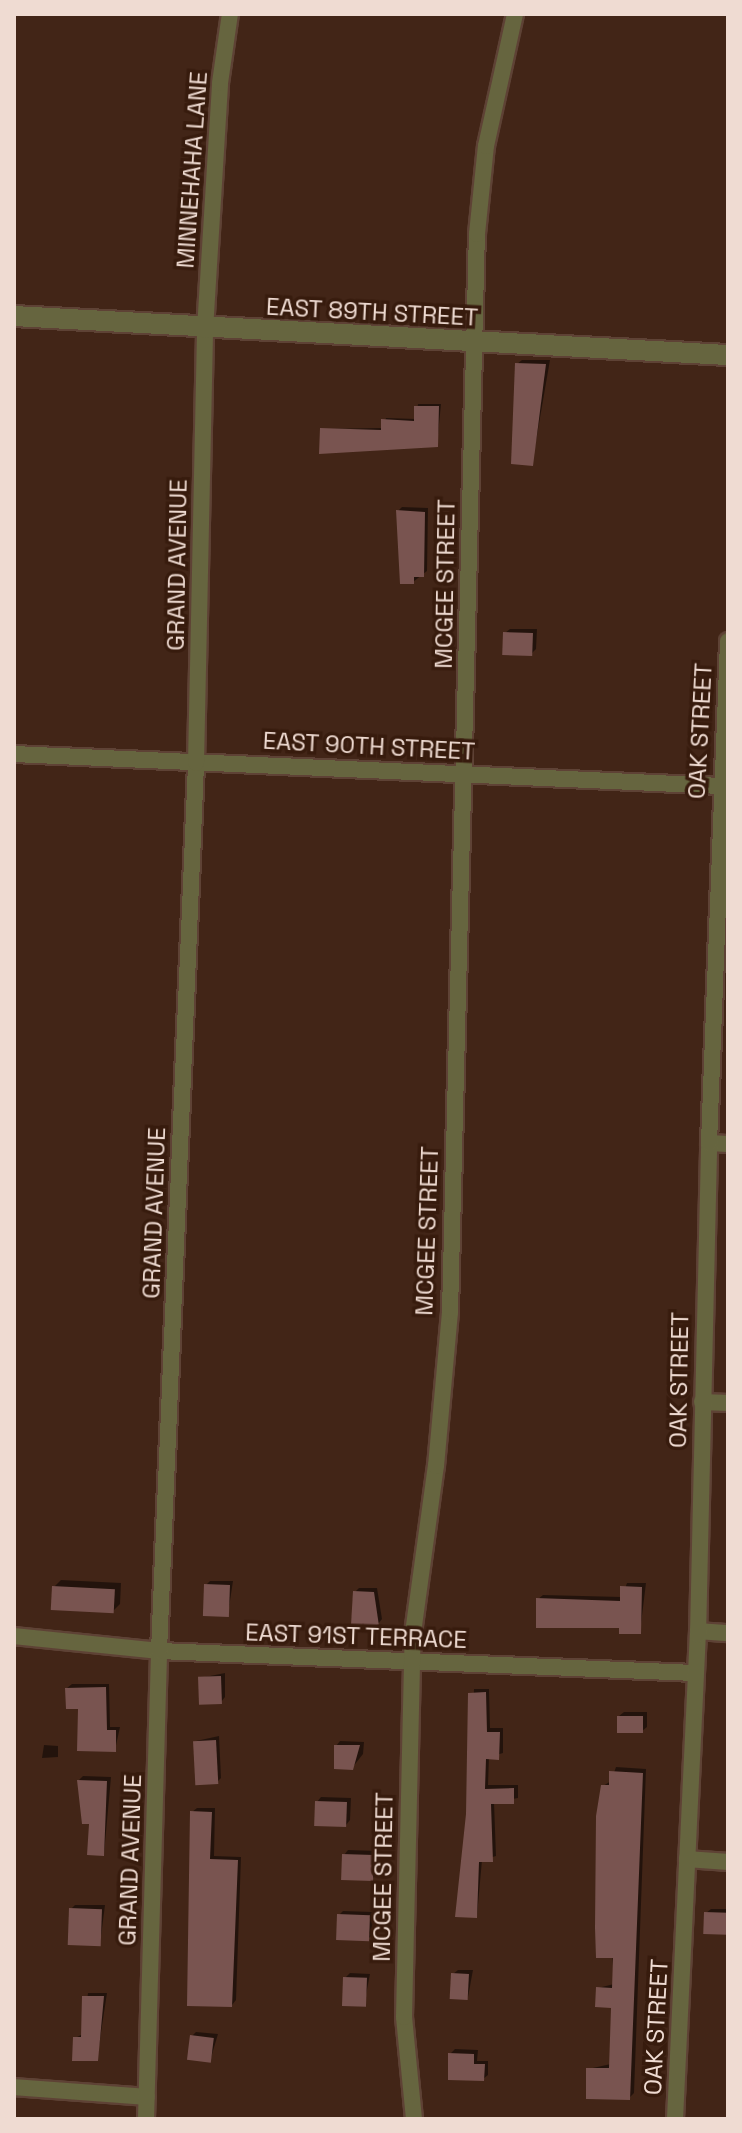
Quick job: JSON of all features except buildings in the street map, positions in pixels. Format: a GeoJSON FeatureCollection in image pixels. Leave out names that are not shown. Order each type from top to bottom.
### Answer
{"type":"FeatureCollection","features":[{"type":"Feature","properties":{"kind":"street","name":"MINNEHAHA LANE"},"geometry":{"type":"LineString","coordinates":[[205,330],[220,83],[230,14]]}},
{"type":"Feature","properties":{"kind":"street","name":"MCGEE STREET"},"geometry":{"type":"LineString","coordinates":[[414,2119],[404,2017],[412,1662],[450,1312],[474,343],[486,146],[515,14]]}},
{"type":"Feature","properties":{"kind":"street","name":"EAST 89TH STREET"},"geometry":{"type":"LineString","coordinates":[[14,316],[205,330],[728,355]]}},
{"type":"Feature","properties":{"kind":"street","name":"GRAND AVENUE"},"geometry":{"type":"LineString","coordinates":[[146,2119],[159,1651],[196,763],[205,330]]}},
{"type":"Feature","properties":{"kind":"street","name":"OAK STREET"},"geometry":{"type":"LineString","coordinates":[[675,2119],[698,1631],[709,1143],[723,881],[721,786],[728,641]]}},
{"type":"Feature","properties":{"kind":"street","name":"EAST 90TH STREET"},"geometry":{"type":"LineString","coordinates":[[14,754],[721,786]]}},
{"type":"Feature","properties":{"kind":"street"},"geometry":{"type":"LineString","coordinates":[[709,1143],[728,1144]]}},
{"type":"Feature","properties":{"kind":"street"},"geometry":{"type":"LineString","coordinates":[[702,1402],[728,1403]]}},
{"type":"Feature","properties":{"kind":"street"},"geometry":{"type":"LineString","coordinates":[[698,1631],[728,1633]]}},
{"type":"Feature","properties":{"kind":"street","name":"EAST 91ST TERRACE"},"geometry":{"type":"LineString","coordinates":[[14,1636],[159,1651],[696,1673]]}},
{"type":"Feature","properties":{"kind":"street"},"geometry":{"type":"LineString","coordinates":[[687,1859],[728,1862]]}},
{"type":"Feature","properties":{"kind":"street"},"geometry":{"type":"LineString","coordinates":[[14,2087],[147,2097]]}}]}
